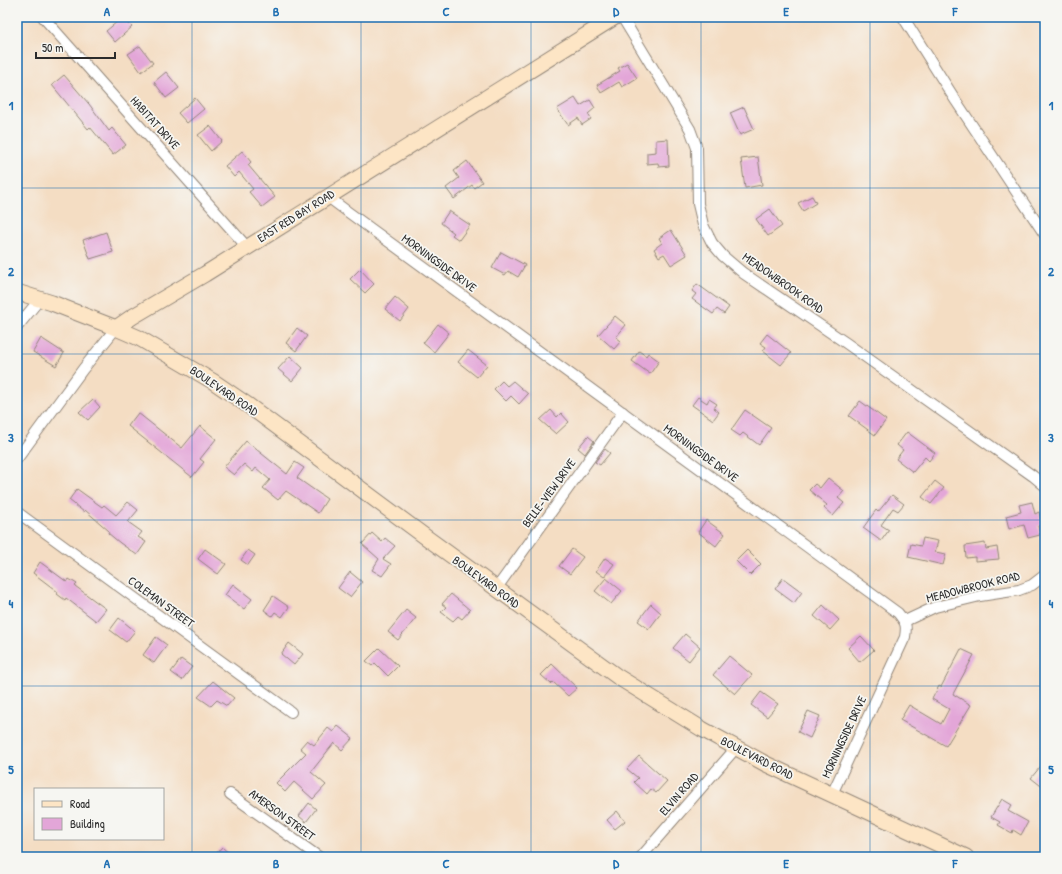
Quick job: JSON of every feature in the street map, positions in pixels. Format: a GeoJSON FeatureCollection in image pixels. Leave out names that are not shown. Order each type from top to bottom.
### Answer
{"type":"FeatureCollection","features":[{"type":"Feature","properties":{"kind":"street","name":"HABITAT DRIVE"},"geometry":{"type":"LineString","coordinates":[[44,17],[247,247]]}},
{"type":"Feature","properties":{"kind":"street","name":"EAST RED BAY ROAD"},"geometry":{"type":"LineString","coordinates":[[17,458],[83,369],[116,328],[615,17]]}},
{"type":"Feature","properties":{"kind":"street","name":"MEADOWBROOK ROAD"},"geometry":{"type":"LineString","coordinates":[[622,17],[690,129],[697,148],[698,204],[703,225],[707,235],[723,256],[743,272],[846,343],[1045,486]]}},
{"type":"Feature","properties":{"kind":"street"},"geometry":{"type":"LineString","coordinates":[[903,17],[956,101],[1045,235]]}},
{"type":"Feature","properties":{"kind":"street","name":"MORNINGSIDE DRIVE"},"geometry":{"type":"LineString","coordinates":[[328,197],[898,612],[905,621],[905,637],[832,794]]}},
{"type":"Feature","properties":{"kind":"street","name":"BOULEVARD ROAD"},"geometry":{"type":"LineString","coordinates":[[17,292],[40,299],[139,338],[214,382],[249,406],[496,589],[618,677],[696,726],[766,764],[966,857]]}},
{"type":"Feature","properties":{"kind":"street"},"geometry":{"type":"LineString","coordinates":[[17,327],[40,299]]}},
{"type":"Feature","properties":{"kind":"street","name":"BELLE-VIEW DRIVE"},"geometry":{"type":"LineString","coordinates":[[496,589],[623,412]]}},
{"type":"Feature","properties":{"kind":"street","name":"COLEMAN STREET"},"geometry":{"type":"LineString","coordinates":[[17,512],[291,712]]}},
{"type":"Feature","properties":{"kind":"street","name":"MEADOWBROOK ROAD"},"geometry":{"type":"LineString","coordinates":[[905,621],[935,607],[980,596],[1018,590],[1032,585],[1045,575]]}},
{"type":"Feature","properties":{"kind":"street","name":"ELVIN ROAD"},"geometry":{"type":"LineString","coordinates":[[642,857],[736,748]]}},
{"type":"Feature","properties":{"kind":"street","name":"AMERSON STREET"},"geometry":{"type":"LineString","coordinates":[[230,794],[319,857]]}},
{"type":"Feature","properties":{"kind":"building"},"geometry":{"type":"Polygon","coordinates":[[[123,17],[132,27],[115,42],[106,31],[123,17]]]}},
{"type":"Feature","properties":{"kind":"building"},"geometry":{"type":"Polygon","coordinates":[[[140,46],[153,63],[141,72],[128,54],[140,46]]]}},
{"type":"Feature","properties":{"kind":"building"},"geometry":{"type":"Polygon","coordinates":[[[627,63],[637,78],[622,87],[619,82],[601,93],[597,85],[620,71],[618,68],[627,63]]]}},
{"type":"Feature","properties":{"kind":"building"},"geometry":{"type":"Polygon","coordinates":[[[166,72],[179,88],[166,98],[154,82],[166,72]]]}},
{"type":"Feature","properties":{"kind":"building"},"geometry":{"type":"Polygon","coordinates":[[[64,75],[89,104],[109,131],[112,128],[126,145],[113,155],[90,127],[88,129],[52,85],[64,75]]]}},
{"type":"Feature","properties":{"kind":"building"},"geometry":{"type":"Polygon","coordinates":[[[195,98],[204,109],[187,123],[178,113],[195,98]]]}},
{"type":"Feature","properties":{"kind":"building"},"geometry":{"type":"Polygon","coordinates":[[[575,98],[580,106],[590,100],[595,108],[588,114],[591,119],[582,125],[578,118],[568,125],[557,109],[575,98]]]}},
{"type":"Feature","properties":{"kind":"building"},"geometry":{"type":"Polygon","coordinates":[[[744,107],[754,129],[740,135],[730,113],[744,107]]]}},
{"type":"Feature","properties":{"kind":"building"},"geometry":{"type":"Polygon","coordinates":[[[210,126],[222,141],[211,151],[198,135],[210,126]]]}},
{"type":"Feature","properties":{"kind":"building"},"geometry":{"type":"Polygon","coordinates":[[[668,139],[669,166],[659,167],[658,163],[647,164],[647,153],[656,152],[656,140],[668,139]]]}},
{"type":"Feature","properties":{"kind":"building"},"geometry":{"type":"Polygon","coordinates":[[[242,151],[251,162],[248,165],[275,197],[262,207],[249,192],[253,189],[239,172],[234,177],[225,166],[242,151]]]}},
{"type":"Feature","properties":{"kind":"building"},"geometry":{"type":"Polygon","coordinates":[[[758,157],[762,185],[745,188],[741,159],[758,157]]]}},
{"type":"Feature","properties":{"kind":"building"},"geometry":{"type":"Polygon","coordinates":[[[467,161],[482,182],[474,188],[472,185],[454,199],[446,188],[459,178],[454,171],[467,161]]]}},
{"type":"Feature","properties":{"kind":"building"},"geometry":{"type":"Polygon","coordinates":[[[812,196],[816,203],[803,211],[798,203],[812,196]]]}},
{"type":"Feature","properties":{"kind":"building"},"geometry":{"type":"Polygon","coordinates":[[[770,209],[782,226],[768,236],[756,219],[770,209]]]}},
{"type":"Feature","properties":{"kind":"building"},"geometry":{"type":"Polygon","coordinates":[[[449,211],[470,225],[459,240],[452,235],[454,233],[441,223],[449,211]]]}},
{"type":"Feature","properties":{"kind":"building"},"geometry":{"type":"Polygon","coordinates":[[[671,230],[687,255],[671,265],[664,254],[659,257],[654,249],[662,243],[659,238],[671,230]]]}},
{"type":"Feature","properties":{"kind":"building"},"geometry":{"type":"Polygon","coordinates":[[[106,232],[113,252],[90,259],[83,240],[106,232]]]}},
{"type":"Feature","properties":{"kind":"building"},"geometry":{"type":"Polygon","coordinates":[[[501,252],[525,265],[518,277],[508,271],[505,275],[492,268],[501,252]]]}},
{"type":"Feature","properties":{"kind":"building"},"geometry":{"type":"Polygon","coordinates":[[[360,269],[374,284],[365,293],[350,279],[360,269]]]}},
{"type":"Feature","properties":{"kind":"building"},"geometry":{"type":"Polygon","coordinates":[[[697,284],[729,307],[724,314],[717,309],[713,314],[692,299],[696,294],[692,291],[697,284]]]}},
{"type":"Feature","properties":{"kind":"building"},"geometry":{"type":"Polygon","coordinates":[[[395,297],[409,309],[400,321],[385,309],[395,297]]]}},
{"type":"Feature","properties":{"kind":"building"},"geometry":{"type":"Polygon","coordinates":[[[615,316],[626,325],[616,337],[621,341],[614,349],[598,335],[615,316]]]}},
{"type":"Feature","properties":{"kind":"building"},"geometry":{"type":"Polygon","coordinates":[[[438,324],[449,333],[434,352],[423,343],[438,324]]]}},
{"type":"Feature","properties":{"kind":"building"},"geometry":{"type":"Polygon","coordinates":[[[297,328],[307,336],[296,351],[286,343],[297,328]]]}},
{"type":"Feature","properties":{"kind":"building"},"geometry":{"type":"Polygon","coordinates":[[[767,334],[791,353],[781,365],[763,351],[766,347],[760,343],[767,334]]]}},
{"type":"Feature","properties":{"kind":"building"},"geometry":{"type":"Polygon","coordinates":[[[41,338],[64,353],[56,366],[33,352],[41,338]]]}},
{"type":"Feature","properties":{"kind":"building"},"geometry":{"type":"Polygon","coordinates":[[[468,350],[487,365],[477,377],[458,362],[468,350]]]}},
{"type":"Feature","properties":{"kind":"building"},"geometry":{"type":"Polygon","coordinates":[[[639,351],[646,356],[648,353],[659,361],[650,374],[632,361],[639,351]]]}},
{"type":"Feature","properties":{"kind":"building"},"geometry":{"type":"Polygon","coordinates":[[[290,356],[303,368],[292,381],[278,369],[290,356]]]}},
{"type":"Feature","properties":{"kind":"building"},"geometry":{"type":"Polygon","coordinates":[[[502,381],[507,386],[513,381],[528,394],[519,404],[511,396],[506,401],[494,389],[502,381]]]}},
{"type":"Feature","properties":{"kind":"building"},"geometry":{"type":"Polygon","coordinates":[[[698,397],[707,403],[709,399],[717,404],[714,408],[719,412],[713,420],[692,405],[698,397]]]}},
{"type":"Feature","properties":{"kind":"building"},"geometry":{"type":"Polygon","coordinates":[[[93,399],[100,407],[88,420],[79,412],[93,399]]]}},
{"type":"Feature","properties":{"kind":"building"},"geometry":{"type":"Polygon","coordinates":[[[860,401],[886,420],[875,435],[849,416],[860,401]]]}},
{"type":"Feature","properties":{"kind":"building"},"geometry":{"type":"Polygon","coordinates":[[[551,410],[557,417],[561,413],[569,422],[556,434],[540,420],[551,410]]]}},
{"type":"Feature","properties":{"kind":"building"},"geometry":{"type":"Polygon","coordinates":[[[745,410],[771,428],[759,445],[743,433],[740,436],[731,430],[745,410]]]}},
{"type":"Feature","properties":{"kind":"building"},"geometry":{"type":"Polygon","coordinates":[[[138,413],[182,448],[200,426],[216,439],[200,459],[204,462],[192,477],[128,426],[138,413]]]}},
{"type":"Feature","properties":{"kind":"building"},"geometry":{"type":"Polygon","coordinates":[[[907,432],[935,453],[929,461],[925,457],[913,472],[896,459],[903,450],[897,445],[907,432]]]}},
{"type":"Feature","properties":{"kind":"building"},"geometry":{"type":"Polygon","coordinates":[[[588,436],[594,441],[585,454],[578,448],[588,436]]]}},
{"type":"Feature","properties":{"kind":"building"},"geometry":{"type":"Polygon","coordinates":[[[246,441],[287,474],[295,462],[304,468],[297,478],[327,499],[318,513],[286,491],[278,500],[263,488],[270,480],[256,468],[253,472],[244,464],[234,475],[224,467],[246,441]]]}},
{"type":"Feature","properties":{"kind":"building"},"geometry":{"type":"Polygon","coordinates":[[[605,449],[610,453],[600,465],[595,462],[605,449]]]}},
{"type":"Feature","properties":{"kind":"building"},"geometry":{"type":"Polygon","coordinates":[[[828,478],[844,491],[838,498],[844,503],[833,516],[824,508],[827,505],[809,490],[815,484],[820,488],[828,478]]]}},
{"type":"Feature","properties":{"kind":"building"},"geometry":{"type":"Polygon","coordinates":[[[935,481],[944,488],[931,504],[922,497],[935,481]]]}},
{"type":"Feature","properties":{"kind":"building"},"geometry":{"type":"Polygon","coordinates":[[[77,489],[102,507],[104,505],[116,515],[128,502],[138,510],[128,522],[142,532],[138,537],[146,542],[137,555],[108,533],[109,531],[85,510],[84,512],[69,500],[77,489]]]}},
{"type":"Feature","properties":{"kind":"building"},"geometry":{"type":"Polygon","coordinates":[[[892,495],[904,504],[898,511],[893,508],[881,525],[889,530],[881,541],[863,528],[876,510],[878,512],[892,495]]]}},
{"type":"Feature","properties":{"kind":"building"},"geometry":{"type":"Polygon","coordinates":[[[1032,502],[1035,514],[1039,512],[1042,525],[1038,526],[1040,535],[1028,538],[1024,525],[1009,529],[1006,516],[1021,512],[1019,505],[1032,502]]]}},
{"type":"Feature","properties":{"kind":"building"},"geometry":{"type":"Polygon","coordinates":[[[706,520],[725,534],[716,546],[698,532],[706,520]]]}},
{"type":"Feature","properties":{"kind":"building"},"geometry":{"type":"Polygon","coordinates":[[[372,533],[382,542],[385,538],[395,546],[383,559],[391,564],[382,576],[372,570],[379,559],[362,544],[372,533]]]}},
{"type":"Feature","properties":{"kind":"building"},"geometry":{"type":"Polygon","coordinates":[[[923,538],[938,541],[935,552],[946,554],[943,565],[908,557],[911,544],[921,546],[923,538]]]}},
{"type":"Feature","properties":{"kind":"building"},"geometry":{"type":"Polygon","coordinates":[[[985,543],[986,549],[997,547],[999,559],[975,561],[975,557],[966,558],[965,546],[985,543]]]}},
{"type":"Feature","properties":{"kind":"building"},"geometry":{"type":"Polygon","coordinates":[[[205,549],[226,564],[218,574],[198,559],[205,549]]]}},
{"type":"Feature","properties":{"kind":"building"},"geometry":{"type":"Polygon","coordinates":[[[572,549],[583,557],[570,574],[559,566],[572,549]]]}},
{"type":"Feature","properties":{"kind":"building"},"geometry":{"type":"Polygon","coordinates":[[[248,550],[255,555],[248,565],[241,560],[248,550]]]}},
{"type":"Feature","properties":{"kind":"building"},"geometry":{"type":"Polygon","coordinates":[[[747,550],[761,564],[750,575],[736,561],[747,550]]]}},
{"type":"Feature","properties":{"kind":"building"},"geometry":{"type":"Polygon","coordinates":[[[605,558],[614,564],[604,577],[596,571],[605,558]]]}},
{"type":"Feature","properties":{"kind":"building"},"geometry":{"type":"Polygon","coordinates":[[[40,562],[67,582],[69,579],[77,584],[75,586],[106,609],[96,621],[66,598],[65,600],[57,594],[58,592],[33,573],[40,562]]]}},
{"type":"Feature","properties":{"kind":"building"},"geometry":{"type":"Polygon","coordinates":[[[350,572],[362,582],[350,597],[338,588],[350,572]]]}},
{"type":"Feature","properties":{"kind":"building"},"geometry":{"type":"Polygon","coordinates":[[[606,578],[622,591],[611,604],[595,591],[606,578]]]}},
{"type":"Feature","properties":{"kind":"building"},"geometry":{"type":"Polygon","coordinates":[[[783,578],[802,592],[794,603],[775,589],[783,578]]]}},
{"type":"Feature","properties":{"kind":"building"},"geometry":{"type":"Polygon","coordinates":[[[233,584],[252,599],[244,609],[225,595],[233,584]]]}},
{"type":"Feature","properties":{"kind":"building"},"geometry":{"type":"Polygon","coordinates":[[[451,594],[470,610],[462,619],[458,616],[453,621],[441,612],[446,607],[442,604],[451,594]]]}},
{"type":"Feature","properties":{"kind":"building"},"geometry":{"type":"Polygon","coordinates":[[[273,596],[289,607],[282,617],[275,612],[272,616],[264,610],[273,596]]]}},
{"type":"Feature","properties":{"kind":"building"},"geometry":{"type":"Polygon","coordinates":[[[651,604],[661,613],[649,629],[638,621],[651,604]]]}},
{"type":"Feature","properties":{"kind":"building"},"geometry":{"type":"Polygon","coordinates":[[[823,605],[839,620],[830,630],[814,616],[823,605]]]}},
{"type":"Feature","properties":{"kind":"building"},"geometry":{"type":"Polygon","coordinates":[[[406,610],[416,618],[398,640],[388,632],[406,610]]]}},
{"type":"Feature","properties":{"kind":"building"},"geometry":{"type":"Polygon","coordinates":[[[119,618],[135,631],[126,642],[110,630],[119,618]]]}},
{"type":"Feature","properties":{"kind":"building"},"geometry":{"type":"Polygon","coordinates":[[[685,634],[700,647],[689,661],[673,648],[685,634]]]}},
{"type":"Feature","properties":{"kind":"building"},"geometry":{"type":"Polygon","coordinates":[[[861,636],[874,650],[860,662],[848,648],[861,636]]]}},
{"type":"Feature","properties":{"kind":"building"},"geometry":{"type":"Polygon","coordinates":[[[156,637],[167,645],[154,663],[143,655],[156,637]]]}},
{"type":"Feature","properties":{"kind":"building"},"geometry":{"type":"Polygon","coordinates":[[[289,643],[303,654],[294,665],[281,654],[289,643]]]}},
{"type":"Feature","properties":{"kind":"building"},"geometry":{"type":"Polygon","coordinates":[[[379,648],[398,666],[388,676],[375,663],[372,666],[366,661],[379,648]]]}},
{"type":"Feature","properties":{"kind":"building"},"geometry":{"type":"Polygon","coordinates":[[[961,649],[974,655],[953,694],[971,705],[946,746],[900,720],[909,705],[941,724],[949,709],[932,699],[939,686],[941,687],[961,649]]]}},
{"type":"Feature","properties":{"kind":"building"},"geometry":{"type":"Polygon","coordinates":[[[729,656],[752,675],[735,694],[713,675],[729,656]]]}},
{"type":"Feature","properties":{"kind":"building"},"geometry":{"type":"Polygon","coordinates":[[[181,659],[192,667],[182,680],[171,672],[181,659]]]}},
{"type":"Feature","properties":{"kind":"building"},"geometry":{"type":"Polygon","coordinates":[[[552,664],[577,688],[568,696],[553,682],[551,684],[541,675],[552,664]]]}},
{"type":"Feature","properties":{"kind":"building"},"geometry":{"type":"Polygon","coordinates":[[[213,681],[234,698],[227,706],[217,700],[211,706],[198,697],[213,681]]]}},
{"type":"Feature","properties":{"kind":"building"},"geometry":{"type":"Polygon","coordinates":[[[761,692],[778,704],[767,717],[751,705],[761,692]]]}},
{"type":"Feature","properties":{"kind":"building"},"geometry":{"type":"Polygon","coordinates":[[[808,711],[820,716],[810,738],[798,732],[808,711]]]}},
{"type":"Feature","properties":{"kind":"building"},"geometry":{"type":"Polygon","coordinates":[[[338,726],[353,738],[342,750],[334,743],[311,772],[326,785],[313,799],[294,782],[285,792],[276,783],[306,753],[300,748],[307,740],[314,745],[328,728],[333,732],[338,726]]]}},
{"type":"Feature","properties":{"kind":"building"},"geometry":{"type":"Polygon","coordinates":[[[639,756],[667,781],[656,793],[651,789],[647,794],[634,782],[638,778],[627,769],[639,756]]]}},
{"type":"Feature","properties":{"kind":"building"},"geometry":{"type":"Polygon","coordinates":[[[1045,761],[1045,789],[1031,778],[1045,761]]]}},
{"type":"Feature","properties":{"kind":"building"},"geometry":{"type":"Polygon","coordinates":[[[1002,799],[1012,805],[1008,811],[1028,822],[1021,835],[1013,830],[1012,833],[998,825],[1000,822],[991,817],[1002,799]]]}},
{"type":"Feature","properties":{"kind":"building"},"geometry":{"type":"Polygon","coordinates":[[[309,803],[316,809],[306,822],[299,816],[309,803]]]}},
{"type":"Feature","properties":{"kind":"building"},"geometry":{"type":"Polygon","coordinates":[[[617,811],[625,821],[615,829],[607,820],[617,811]]]}},
{"type":"Feature","properties":{"kind":"building"},"geometry":{"type":"Polygon","coordinates":[[[222,847],[233,857],[213,857],[222,847]]]}}]}
